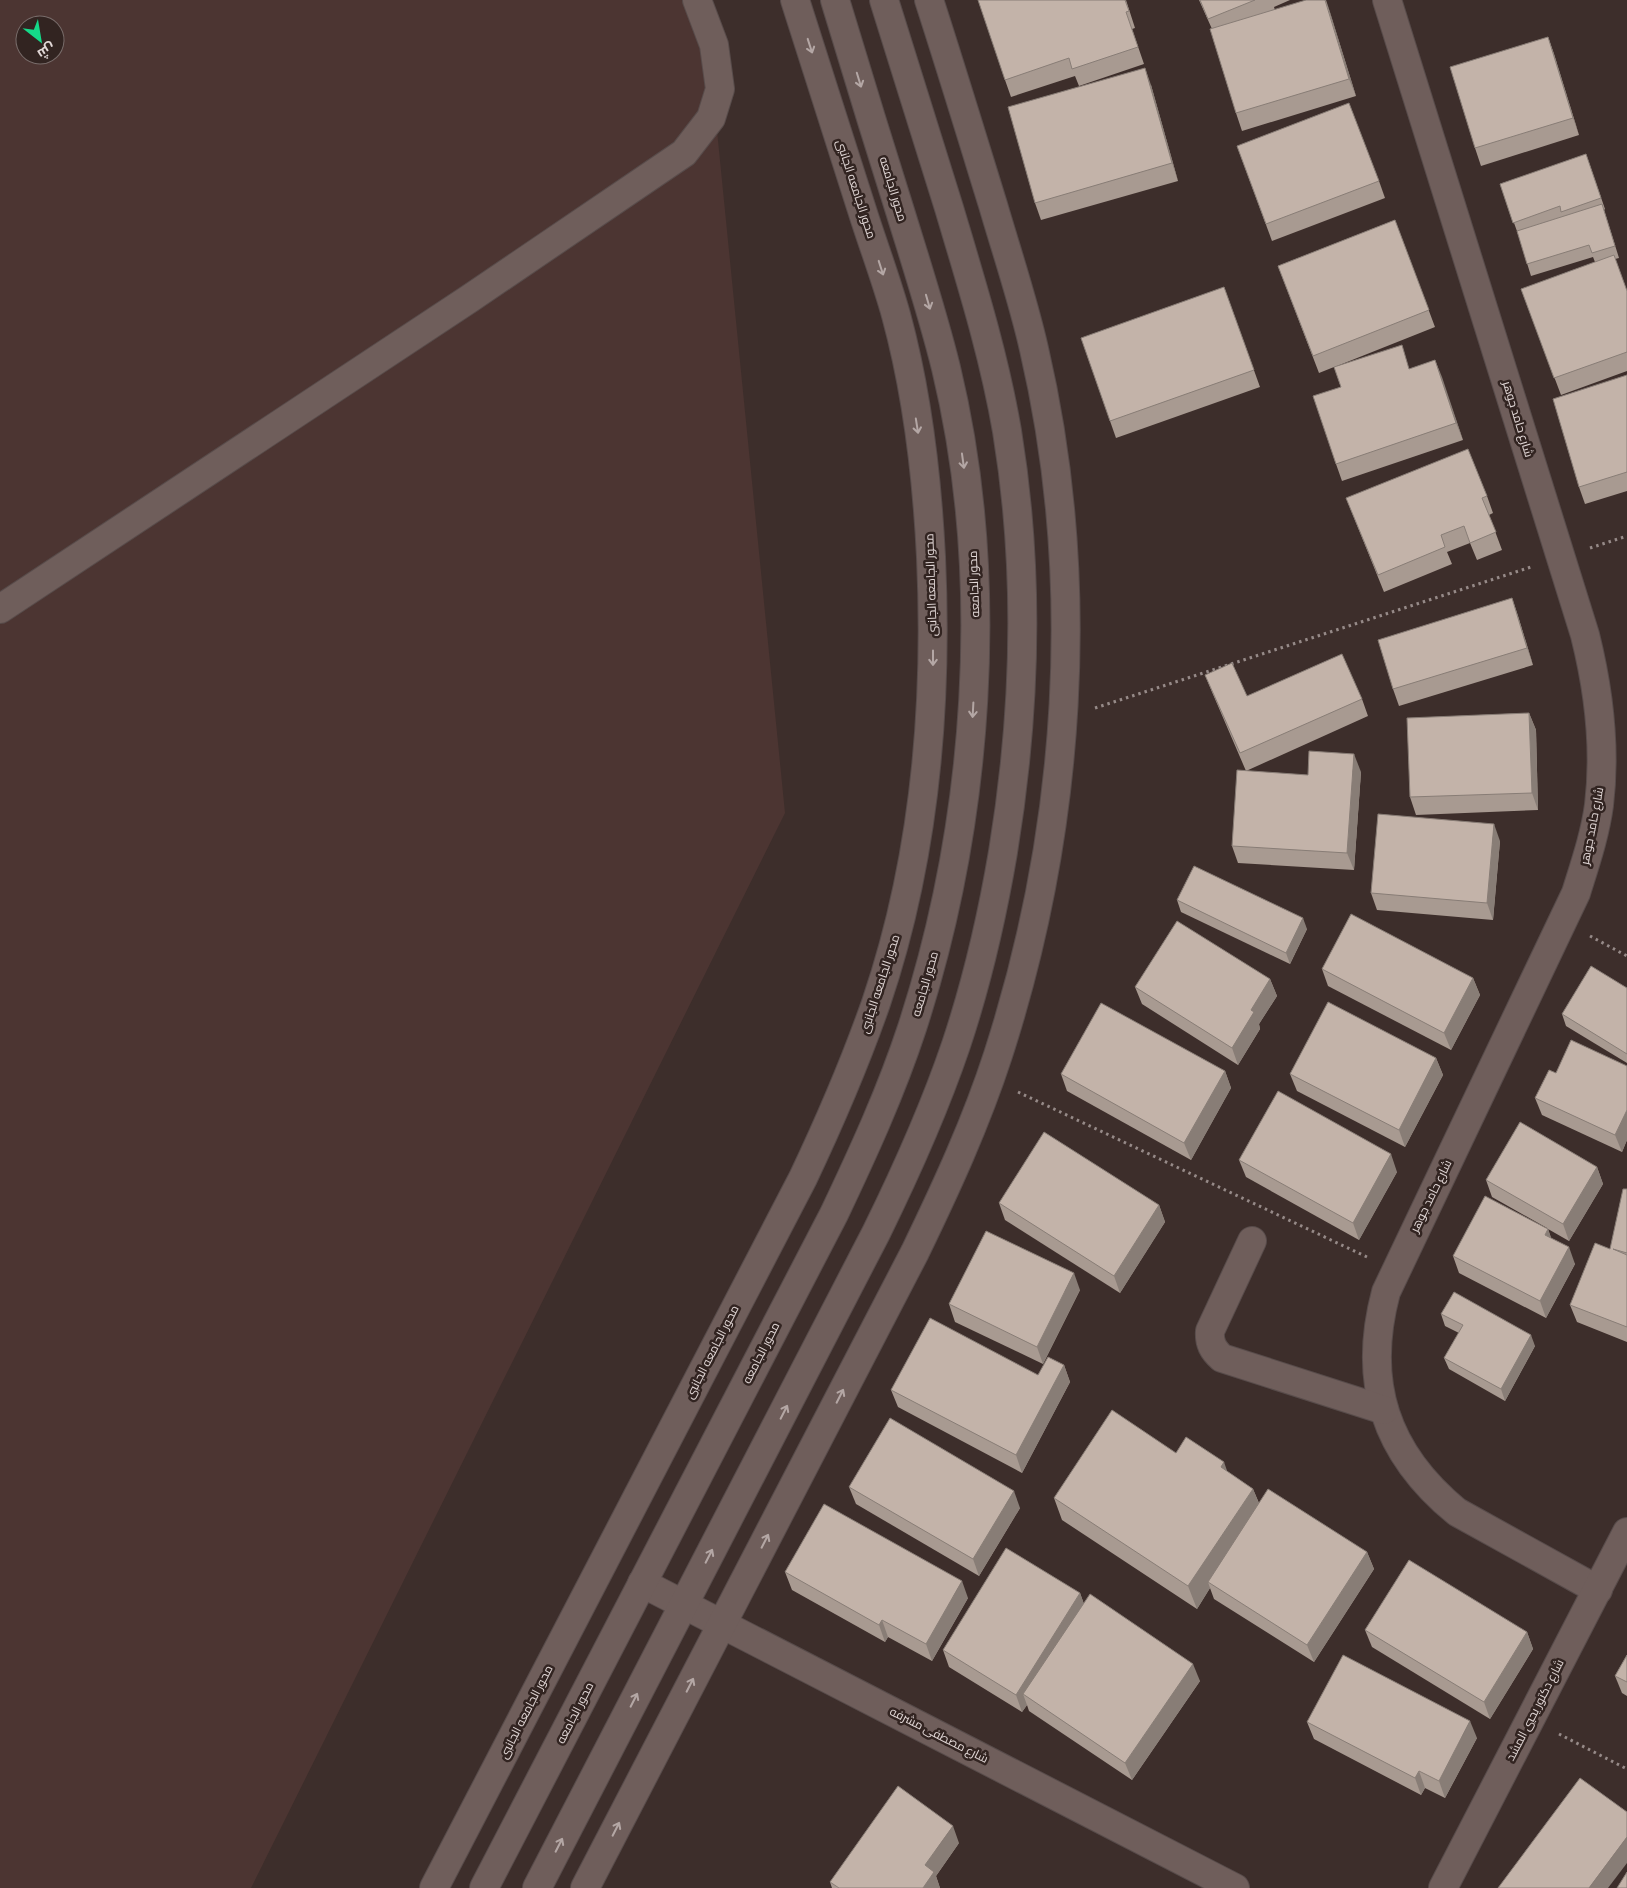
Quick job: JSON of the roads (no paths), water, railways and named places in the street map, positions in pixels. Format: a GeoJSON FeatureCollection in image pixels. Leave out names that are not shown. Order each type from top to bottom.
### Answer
{"type":"FeatureCollection","features":[{"type":"Feature","properties":{"kind":"street"},"geometry":{"type":"LineString","coordinates":[[0,609],[469,299],[684,153],[711,118],[720,89],[714,45],[698,0]]}},
{"type":"Feature","properties":{"kind":"street","name":"محور الجامعه الجانبى"},"geometry":{"type":"LineString","coordinates":[[434,1888],[803,1178],[840,1096],[876,1002],[894,943],[920,824],[928,763],[933,682],[933,600],[929,519],[921,451],[910,383],[896,316],[795,0]]}},
{"type":"Feature","properties":{"kind":"street","name":"محور الجامعه"},"geometry":{"type":"LineString","coordinates":[[484,1888],[834,1214],[863,1153],[889,1091],[912,1028],[935,948],[949,885],[971,737],[976,661],[975,584],[970,508],[960,439],[946,370],[928,302],[835,0]]}},
{"type":"Feature","properties":{"kind":"street"},"geometry":{"type":"LineString","coordinates":[[536,1888],[876,1234],[914,1153],[957,1042],[979,968],[996,894],[1016,761],[1023,661],[1022,582],[1016,503],[1006,430],[982,320],[884,0]]}},
{"type":"Feature","properties":{"kind":"street"},"geometry":{"type":"LineString","coordinates":[[585,1888],[923,1237],[946,1189],[990,1079],[1020,979],[1038,902],[1052,816],[1063,718],[1066,662],[1066,580],[1060,498],[1049,423],[1034,349],[929,0]]}},
{"type":"Feature","properties":{"kind":"street","name":"شارع حامد جوهر"},"geometry":{"type":"LineString","coordinates":[[1386,0],[1586,635],[1596,676],[1601,718],[1602,760],[1599,805],[1590,849],[1576,893],[1395,1270],[1380,1315],[1376,1363],[1384,1410],[1393,1435],[1420,1477],[1437,1496],[1456,1512],[1598,1590]]}},
{"type":"Feature","properties":{"kind":"street"},"geometry":{"type":"LineString","coordinates":[[982,320],[1024,311]]}},
{"type":"Feature","properties":{"kind":"street"},"geometry":{"type":"LineString","coordinates":[[1020,552],[1063,548]]}},
{"type":"Feature","properties":{"kind":"street"},"geometry":{"type":"LineString","coordinates":[[1252,1241],[1210,1331],[1210,1339],[1216,1353],[1222,1358],[1384,1410]]}},
{"type":"Feature","properties":{"kind":"street","name":"شارع دكتور يحيي المشد"},"geometry":{"type":"LineString","coordinates":[[1443,1888],[1627,1532]]}},
{"type":"Feature","properties":{"kind":"street","name":"شارع مصطفى مشرفه"},"geometry":{"type":"LineString","coordinates":[[642,1583],[1235,1888]]}}]}
